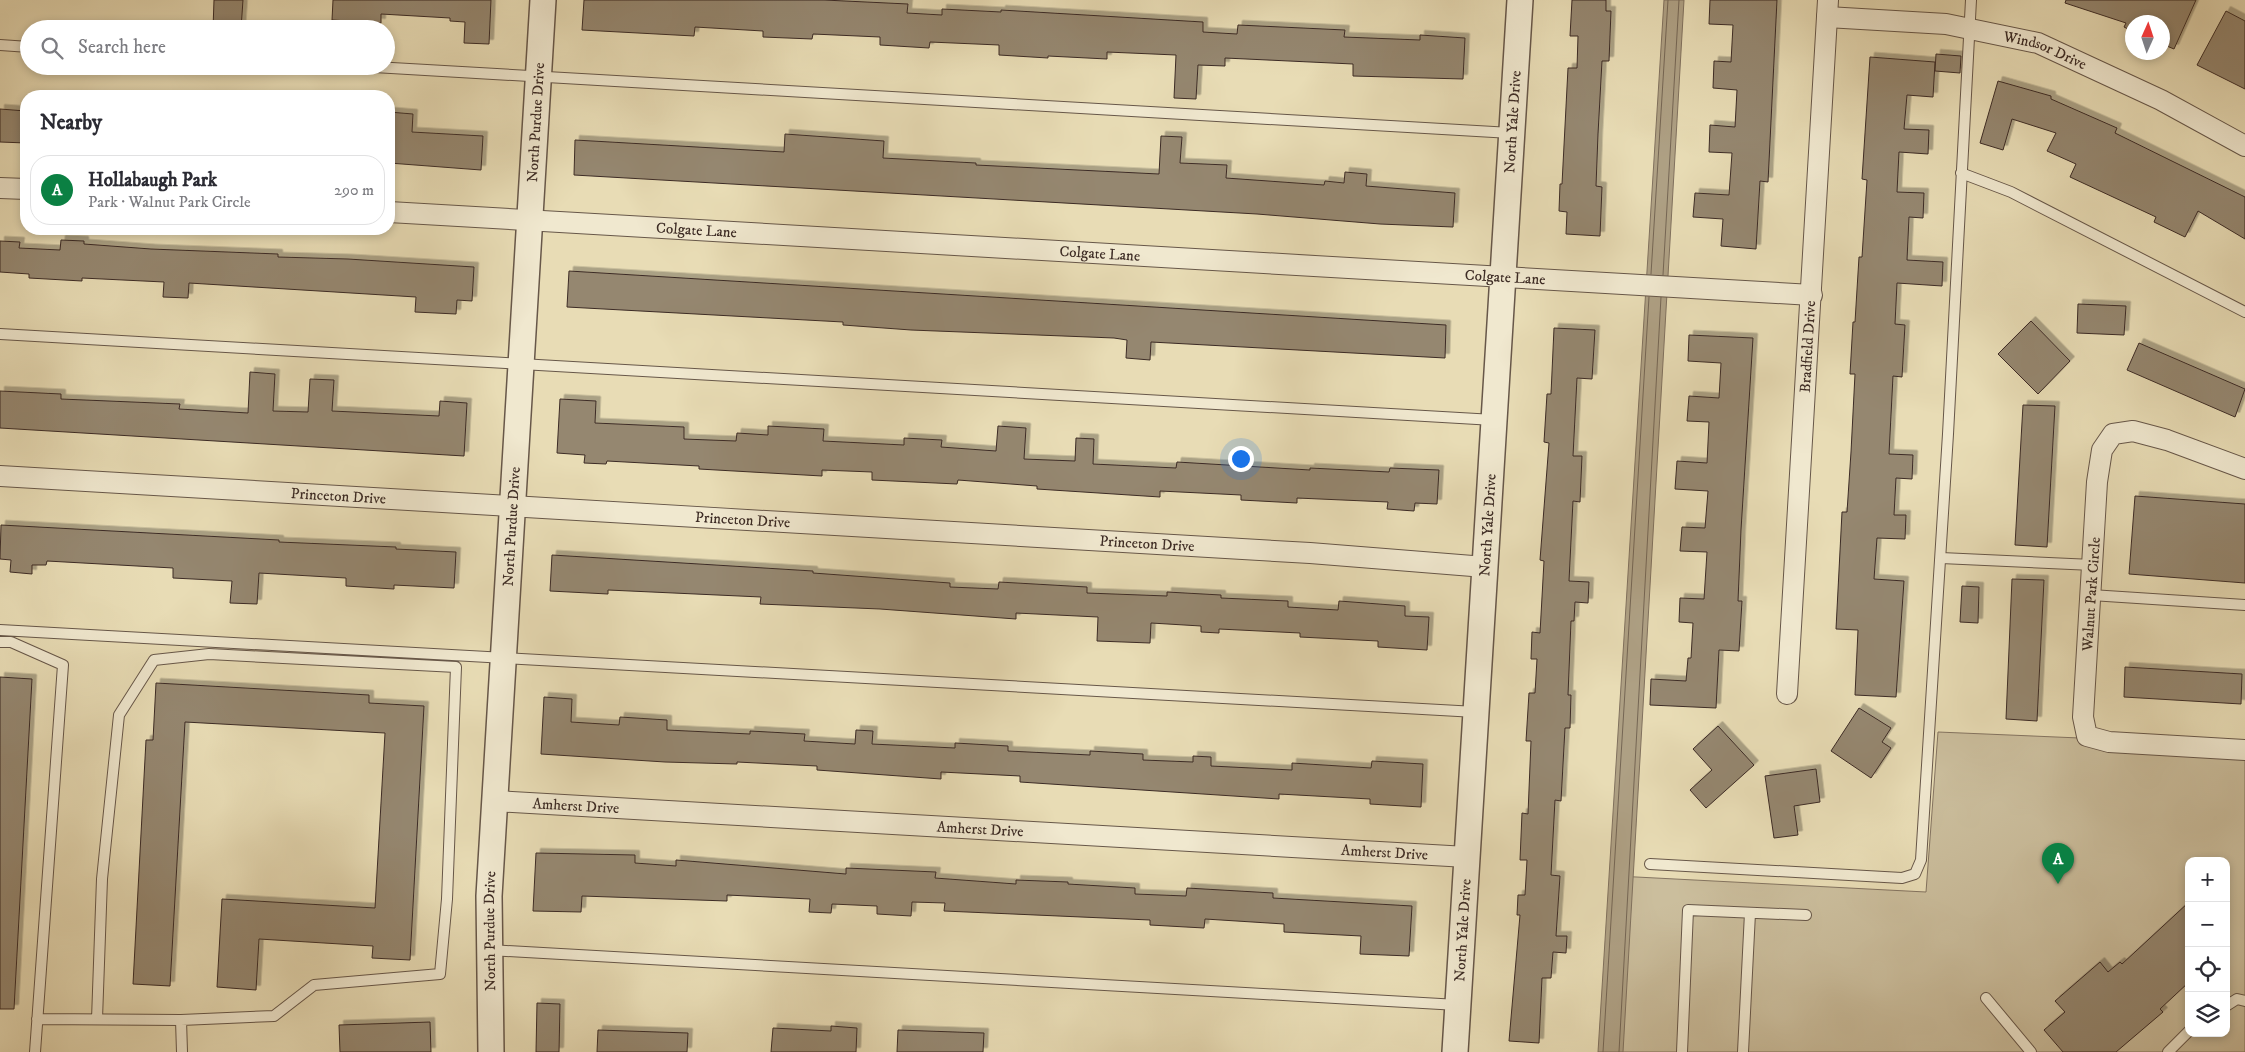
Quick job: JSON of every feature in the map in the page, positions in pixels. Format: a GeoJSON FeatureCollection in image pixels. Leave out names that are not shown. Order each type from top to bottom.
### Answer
{"type":"FeatureCollection","features":[{"type":"Feature","properties":{"kind":"street","name":"North Purdue Drive"},"geometry":{"type":"LineString","coordinates":[[491,1052],[489,896],[514,507],[543,0]]}},
{"type":"Feature","properties":{"kind":"street","name":"North Yale Drive"},"geometry":{"type":"LineString","coordinates":[[1455,1052],[1520,0]]}},
{"type":"Feature","properties":{"kind":"street","name":"Windsor Drive"},"geometry":{"type":"LineString","coordinates":[[1828,8],[1970,27],[2038,43],[2162,100],[2245,146]]}},
{"type":"Feature","properties":{"kind":"street","name":"Bradfield Drive"},"geometry":{"type":"LineString","coordinates":[[1787,694],[1828,8]]}},
{"type":"Feature","properties":{"kind":"street"},"geometry":{"type":"LineString","coordinates":[[0,188],[20,189]]}},
{"type":"Feature","properties":{"kind":"street","name":"Colgate Lane"},"geometry":{"type":"LineString","coordinates":[[395,212],[1812,295]]}},
{"type":"Feature","properties":{"kind":"street","name":"Walnut Park Circle"},"geometry":{"type":"LineString","coordinates":[[2245,469],[2167,440],[2133,431],[2113,434],[2102,450],[2097,482],[2083,717],[2087,736],[2109,742],[2245,750]]}},
{"type":"Feature","properties":{"kind":"street","name":"Princeton Drive"},"geometry":{"type":"LineString","coordinates":[[0,476],[1300,553],[1485,567]]}},
{"type":"Feature","properties":{"kind":"street","name":"Amherst Drive"},"geometry":{"type":"LineString","coordinates":[[495,801],[1467,857]]}},
{"type":"Feature","properties":{"kind":"lane"},"geometry":{"type":"LineString","coordinates":[[1650,864],[1902,878],[1915,874],[1921,860],[1941,558],[1971,0]]}},
{"type":"Feature","properties":{"kind":"lane"},"geometry":{"type":"LineString","coordinates":[[0,45],[20,46]]}},
{"type":"Feature","properties":{"kind":"lane"},"geometry":{"type":"LineString","coordinates":[[395,68],[1512,134]]}},
{"type":"Feature","properties":{"kind":"lane"},"geometry":{"type":"LineString","coordinates":[[1961,173],[2011,192],[2245,312]]}},
{"type":"Feature","properties":{"kind":"lane"},"geometry":{"type":"LineString","coordinates":[[0,334],[1494,420]]}},
{"type":"Feature","properties":{"kind":"lane"},"geometry":{"type":"LineString","coordinates":[[1941,558],[2093,566]]}},
{"type":"Feature","properties":{"kind":"lane"},"geometry":{"type":"LineString","coordinates":[[2091,595],[2245,605]]}},
{"type":"Feature","properties":{"kind":"lane"},"geometry":{"type":"LineString","coordinates":[[0,630],[1476,712]]}},
{"type":"Feature","properties":{"kind":"lane"},"geometry":{"type":"LineString","coordinates":[[0,642],[11,642],[63,665],[35,1052]]}},
{"type":"Feature","properties":{"kind":"lane"},"geometry":{"type":"LineString","coordinates":[[38,1019],[97,1020],[181,1020],[274,1016],[314,985],[440,974],[447,899],[456,667],[209,654],[154,660],[119,715],[102,879],[97,1020]]}},
{"type":"Feature","properties":{"kind":"lane"},"geometry":{"type":"LineString","coordinates":[[1682,1052],[1688,910],[1806,915]]}},
{"type":"Feature","properties":{"kind":"lane"},"geometry":{"type":"LineString","coordinates":[[1743,1052],[1750,913]]}},
{"type":"Feature","properties":{"kind":"lane"},"geometry":{"type":"LineString","coordinates":[[490,950],[1458,1005]]}},
{"type":"Feature","properties":{"kind":"lane"},"geometry":{"type":"LineString","coordinates":[[1986,998],[2031,1052]]}},
{"type":"Feature","properties":{"kind":"lane"},"geometry":{"type":"LineString","coordinates":[[2230,1003],[2237,999],[2245,1001]]}},
{"type":"Feature","properties":{"kind":"lane"},"geometry":{"type":"LineString","coordinates":[[181,1020],[182,1052]]}},
{"type":"Feature","properties":{"kind":"lane"},"geometry":{"type":"LineString","coordinates":[[2168,1052],[2185,1035]]}},
{"type":"Feature","properties":{"kind":"shaded area"},"geometry":{"type":"Polygon","coordinates":[[[1938,732],[2245,745],[2245,1052],[1606,1052],[1617,876],[1926,892],[1938,732]]]}},
{"type":"Feature","properties":{"kind":"water"},"geometry":{"type":"Polygon","coordinates":[[[1664,0],[1684,0],[1623,1052],[1598,1052],[1664,0]]]}},
{"type":"Feature","properties":{"kind":"building"},"geometry":{"type":"Polygon","coordinates":[[[214,0],[243,0],[242,20],[213,20],[214,0]]]}},
{"type":"Feature","properties":{"kind":"building"},"geometry":{"type":"Polygon","coordinates":[[[333,0],[491,0],[489,44],[464,43],[465,22],[450,21],[450,18],[381,14],[381,20],[332,20],[333,0]]]}},
{"type":"Feature","properties":{"kind":"building"},"geometry":{"type":"Polygon","coordinates":[[[584,0],[824,0],[908,4],[907,13],[942,15],[942,9],[1001,12],[1001,10],[1203,22],[1203,32],[1237,34],[1238,25],[1345,30],[1344,37],[1420,40],[1420,35],[1465,38],[1463,79],[1353,76],[1353,64],[1225,58],[1225,66],[1198,65],[1196,99],[1174,98],[1176,55],[1107,52],[1107,59],[1048,56],[1048,58],[999,55],[999,45],[930,42],[929,48],[880,45],[880,37],[813,34],[812,39],[763,37],[763,31],[695,27],[694,36],[582,30],[584,0]]]}},
{"type":"Feature","properties":{"kind":"building"},"geometry":{"type":"Polygon","coordinates":[[[1572,0],[1606,0],[1606,11],[1611,11],[1609,61],[1602,61],[1598,134],[1596,186],[1602,187],[1600,236],[1566,234],[1567,212],[1559,211],[1568,68],[1577,68],[1578,36],[1570,36],[1572,0]]]}},
{"type":"Feature","properties":{"kind":"building"},"geometry":{"type":"Polygon","coordinates":[[[1710,0],[1777,0],[1768,182],[1760,181],[1756,249],[1721,246],[1723,219],[1693,217],[1695,193],[1729,195],[1732,153],[1709,152],[1710,125],[1735,127],[1737,90],[1713,88],[1714,61],[1731,62],[1733,25],[1709,24],[1710,0]]]}},
{"type":"Feature","properties":{"kind":"building"},"geometry":{"type":"Polygon","coordinates":[[[2066,0],[2196,0],[2174,49],[2170,47],[2170,15],[2125,15],[2125,23],[2065,3],[2066,0]]]}},
{"type":"Feature","properties":{"kind":"building"},"geometry":{"type":"Polygon","coordinates":[[[2226,11],[2245,21],[2245,89],[2197,65],[2226,11]]]}},
{"type":"Feature","properties":{"kind":"building"},"geometry":{"type":"Polygon","coordinates":[[[1936,54],[1961,56],[1960,73],[1935,71],[1936,54]]]}},
{"type":"Feature","properties":{"kind":"building"},"geometry":{"type":"Polygon","coordinates":[[[1870,57],[1935,62],[1933,97],[1907,95],[1904,129],[1929,130],[1928,154],[1899,152],[1897,192],[1924,193],[1923,218],[1909,217],[1907,260],[1943,262],[1942,286],[1897,283],[1895,324],[1905,325],[1902,377],[1893,376],[1889,454],[1913,455],[1912,479],[1896,478],[1894,515],[1906,515],[1905,539],[1877,538],[1874,579],[1904,581],[1896,697],[1855,695],[1858,630],[1836,629],[1842,512],[1847,512],[1851,452],[1855,374],[1850,374],[1859,257],[1862,257],[1867,180],[1862,179],[1870,57]]]}},
{"type":"Feature","properties":{"kind":"building"},"geometry":{"type":"Polygon","coordinates":[[[1998,81],[2051,96],[2051,99],[2117,128],[2115,133],[2245,197],[2245,239],[2198,211],[2185,237],[2154,222],[2156,217],[2070,177],[2076,164],[2047,151],[2056,133],[2012,119],[2003,150],[1980,143],[1998,81]]]}},
{"type":"Feature","properties":{"kind":"building"},"geometry":{"type":"Polygon","coordinates":[[[0,109],[20,111],[20,143],[0,142],[0,109]]]}},
{"type":"Feature","properties":{"kind":"building"},"geometry":{"type":"Polygon","coordinates":[[[395,112],[413,114],[412,132],[483,136],[481,170],[395,163],[395,112]]]}},
{"type":"Feature","properties":{"kind":"building"},"geometry":{"type":"Polygon","coordinates":[[[785,134],[884,141],[883,158],[976,163],[976,165],[1159,174],[1161,136],[1182,137],[1180,163],[1227,165],[1226,178],[1324,185],[1325,181],[1344,183],[1345,172],[1367,174],[1366,186],[1455,193],[1453,227],[574,175],[575,140],[784,152],[785,134]]]}},
{"type":"Feature","properties":{"kind":"building"},"geometry":{"type":"Polygon","coordinates":[[[61,240],[84,241],[84,244],[151,249],[278,254],[278,257],[348,259],[474,267],[472,301],[457,300],[456,314],[415,312],[416,297],[189,283],[188,298],[163,297],[164,282],[82,278],[82,281],[29,278],[29,274],[0,272],[0,241],[20,242],[19,248],[60,250],[61,240]]]}},
{"type":"Feature","properties":{"kind":"building"},"geometry":{"type":"Polygon","coordinates":[[[569,271],[1446,325],[1445,358],[1151,342],[1150,360],[1126,358],[1127,340],[1114,338],[911,330],[843,325],[843,322],[567,307],[569,271]]]}},
{"type":"Feature","properties":{"kind":"building"},"geometry":{"type":"Polygon","coordinates":[[[2078,304],[2126,306],[2124,335],[2077,333],[2078,304]]]}},
{"type":"Feature","properties":{"kind":"building"},"geometry":{"type":"Polygon","coordinates":[[[2031,321],[2070,361],[2038,394],[1998,354],[2031,321]]]}},
{"type":"Feature","properties":{"kind":"building"},"geometry":{"type":"Polygon","coordinates":[[[1554,328],[1595,330],[1592,379],[1577,378],[1573,456],[1582,456],[1580,502],[1573,501],[1569,581],[1589,582],[1588,603],[1575,602],[1574,621],[1571,621],[1568,695],[1571,695],[1570,728],[1565,728],[1561,801],[1555,800],[1551,875],[1560,876],[1556,936],[1567,936],[1566,953],[1553,952],[1551,978],[1542,978],[1539,1043],[1509,1041],[1520,915],[1517,915],[1518,895],[1525,895],[1527,860],[1520,860],[1522,813],[1528,814],[1531,741],[1526,741],[1529,693],[1535,693],[1537,659],[1531,659],[1532,632],[1540,633],[1544,561],[1540,560],[1549,443],[1544,442],[1547,394],[1551,394],[1554,328]]]}},
{"type":"Feature","properties":{"kind":"building"},"geometry":{"type":"Polygon","coordinates":[[[1689,335],[1753,338],[1741,530],[1738,601],[1742,601],[1739,651],[1719,650],[1716,708],[1650,705],[1651,679],[1686,681],[1688,658],[1691,658],[1693,623],[1679,622],[1680,598],[1704,599],[1707,552],[1680,551],[1682,527],[1705,528],[1708,491],[1675,489],[1677,461],[1707,463],[1709,422],[1687,421],[1689,396],[1719,398],[1721,363],[1688,361],[1689,335]]]}},
{"type":"Feature","properties":{"kind":"building"},"geometry":{"type":"Polygon","coordinates":[[[2139,343],[2245,389],[2235,417],[2127,370],[2139,343]]]}},
{"type":"Feature","properties":{"kind":"building"},"geometry":{"type":"Polygon","coordinates":[[[250,372],[275,374],[273,411],[308,412],[310,379],[334,380],[332,411],[439,416],[440,401],[467,403],[464,456],[0,428],[0,391],[61,394],[61,399],[180,404],[179,409],[248,413],[250,372]]]}},
{"type":"Feature","properties":{"kind":"building"},"geometry":{"type":"Polygon","coordinates":[[[560,399],[596,401],[595,423],[684,427],[684,439],[736,441],[737,433],[768,435],[768,426],[824,429],[823,441],[904,445],[904,438],[942,440],[941,447],[996,451],[998,426],[1026,428],[1024,459],[1075,461],[1076,438],[1094,439],[1093,464],[1176,468],[1177,462],[1310,470],[1310,468],[1389,472],[1390,468],[1439,470],[1437,504],[1415,503],[1414,511],[1387,509],[1388,502],[1297,498],[1297,503],[1241,500],[1241,495],[1160,491],[1160,497],[1037,489],[1037,486],[958,480],[957,484],[872,480],[872,472],[822,470],[822,476],[699,469],[699,466],[607,461],[606,464],[584,463],[585,455],[557,453],[560,399]]]}},
{"type":"Feature","properties":{"kind":"building"},"geometry":{"type":"Polygon","coordinates":[[[2023,405],[2055,406],[2047,547],[2015,545],[2023,405]]]}},
{"type":"Feature","properties":{"kind":"building"},"geometry":{"type":"Polygon","coordinates":[[[2135,496],[2245,504],[2245,583],[2129,574],[2135,496]]]}},
{"type":"Feature","properties":{"kind":"building"},"geometry":{"type":"Polygon","coordinates":[[[1,525],[456,552],[454,588],[394,585],[394,589],[346,586],[346,578],[259,573],[257,604],[230,603],[232,581],[173,578],[173,568],[47,561],[46,565],[32,565],[32,574],[10,572],[11,560],[0,559],[1,525]]]}},
{"type":"Feature","properties":{"kind":"building"},"geometry":{"type":"Polygon","coordinates":[[[552,555],[813,571],[813,573],[950,583],[950,587],[998,589],[999,582],[1087,587],[1087,593],[1167,596],[1167,592],[1221,595],[1221,598],[1288,601],[1288,607],[1338,610],[1339,601],[1405,606],[1405,616],[1429,617],[1427,650],[1378,647],[1378,641],[1300,637],[1300,633],[1219,629],[1219,633],[1201,632],[1201,626],[1151,623],[1150,643],[1097,641],[1098,617],[1016,613],[1016,619],[880,609],[760,604],[761,597],[608,590],[608,594],[550,591],[552,555]]]}},
{"type":"Feature","properties":{"kind":"building"},"geometry":{"type":"Polygon","coordinates":[[[2012,579],[2044,580],[2037,721],[2006,719],[2012,579]]]}},
{"type":"Feature","properties":{"kind":"building"},"geometry":{"type":"Polygon","coordinates":[[[1962,586],[1979,587],[1978,623],[1960,622],[1962,586]]]}},
{"type":"Feature","properties":{"kind":"building"},"geometry":{"type":"Polygon","coordinates":[[[2125,667],[2242,674],[2241,704],[2124,697],[2125,667]]]}},
{"type":"Feature","properties":{"kind":"building"},"geometry":{"type":"Polygon","coordinates":[[[0,677],[32,679],[14,1009],[0,1009],[0,677]]]}},
{"type":"Feature","properties":{"kind":"building"},"geometry":{"type":"Polygon","coordinates":[[[156,683],[369,695],[369,703],[424,706],[410,960],[372,958],[373,946],[259,939],[256,990],[217,987],[222,899],[375,908],[385,733],[185,722],[170,986],[133,984],[146,740],[153,740],[156,683]]]}},
{"type":"Feature","properties":{"kind":"building"},"geometry":{"type":"Polygon","coordinates":[[[544,697],[572,699],[571,722],[619,725],[620,717],[667,720],[667,730],[750,734],[750,731],[805,734],[804,741],[855,744],[856,730],[873,731],[872,744],[955,748],[955,743],[1008,746],[1008,751],[1090,755],[1090,751],[1143,754],[1143,760],[1193,762],[1193,756],[1211,757],[1211,766],[1292,770],[1292,763],[1371,768],[1372,761],[1423,764],[1421,807],[1370,804],[1370,799],[1279,794],[1279,799],[1020,782],[1020,776],[941,772],[941,779],[817,770],[817,766],[737,762],[737,764],[665,762],[541,754],[544,697]]]}},
{"type":"Feature","properties":{"kind":"building"},"geometry":{"type":"Polygon","coordinates":[[[1859,708],[1891,728],[1882,742],[1891,748],[1871,778],[1831,751],[1859,708]]]}},
{"type":"Feature","properties":{"kind":"building"},"geometry":{"type":"Polygon","coordinates":[[[1718,726],[1754,765],[1706,808],[1690,790],[1712,770],[1693,749],[1718,726]]]}},
{"type":"Feature","properties":{"kind":"building"},"geometry":{"type":"Polygon","coordinates":[[[1816,769],[1820,802],[1794,806],[1798,835],[1774,838],[1765,776],[1816,769]]]}},
{"type":"Feature","properties":{"kind":"building"},"geometry":{"type":"Polygon","coordinates":[[[536,853],[635,855],[635,863],[676,866],[676,860],[846,874],[846,868],[936,872],[935,878],[1016,884],[1016,880],[1068,882],[1068,884],[1135,888],[1135,894],[1186,896],[1187,888],[1273,893],[1273,898],[1412,906],[1409,956],[1360,954],[1361,936],[1284,932],[1284,924],[1205,919],[1204,928],[1150,925],[1150,920],[944,911],[945,903],[912,902],[911,916],[877,914],[877,906],[832,904],[831,913],[809,912],[810,899],[727,895],[727,901],[582,896],[581,912],[533,911],[536,853]]]}},
{"type":"Feature","properties":{"kind":"building"},"geometry":{"type":"Polygon","coordinates":[[[2185,906],[2185,986],[2160,1009],[2163,1012],[2116,1052],[2063,1052],[2044,1030],[2065,1012],[2055,1001],[2100,962],[2108,972],[2120,962],[2122,964],[2185,906]]]}},
{"type":"Feature","properties":{"kind":"building"},"geometry":{"type":"Polygon","coordinates":[[[537,1003],[560,1004],[559,1052],[536,1052],[537,1003]]]}},
{"type":"Feature","properties":{"kind":"building"},"geometry":{"type":"Polygon","coordinates":[[[430,1022],[431,1052],[340,1052],[339,1025],[430,1022]]]}},
{"type":"Feature","properties":{"kind":"building"},"geometry":{"type":"Polygon","coordinates":[[[831,1026],[857,1028],[856,1052],[771,1052],[773,1028],[831,1031],[831,1026]]]}},
{"type":"Feature","properties":{"kind":"building"},"geometry":{"type":"Polygon","coordinates":[[[598,1030],[688,1033],[687,1052],[597,1052],[598,1030]]]}},
{"type":"Feature","properties":{"kind":"building"},"geometry":{"type":"Polygon","coordinates":[[[898,1030],[984,1033],[983,1052],[897,1052],[898,1030]]]}},
{"type":"Feature","properties":{"kind":"place","name":"Hollabaugh Park"},"geometry":{"type":"Point","coordinates":[2058,884]}}]}
